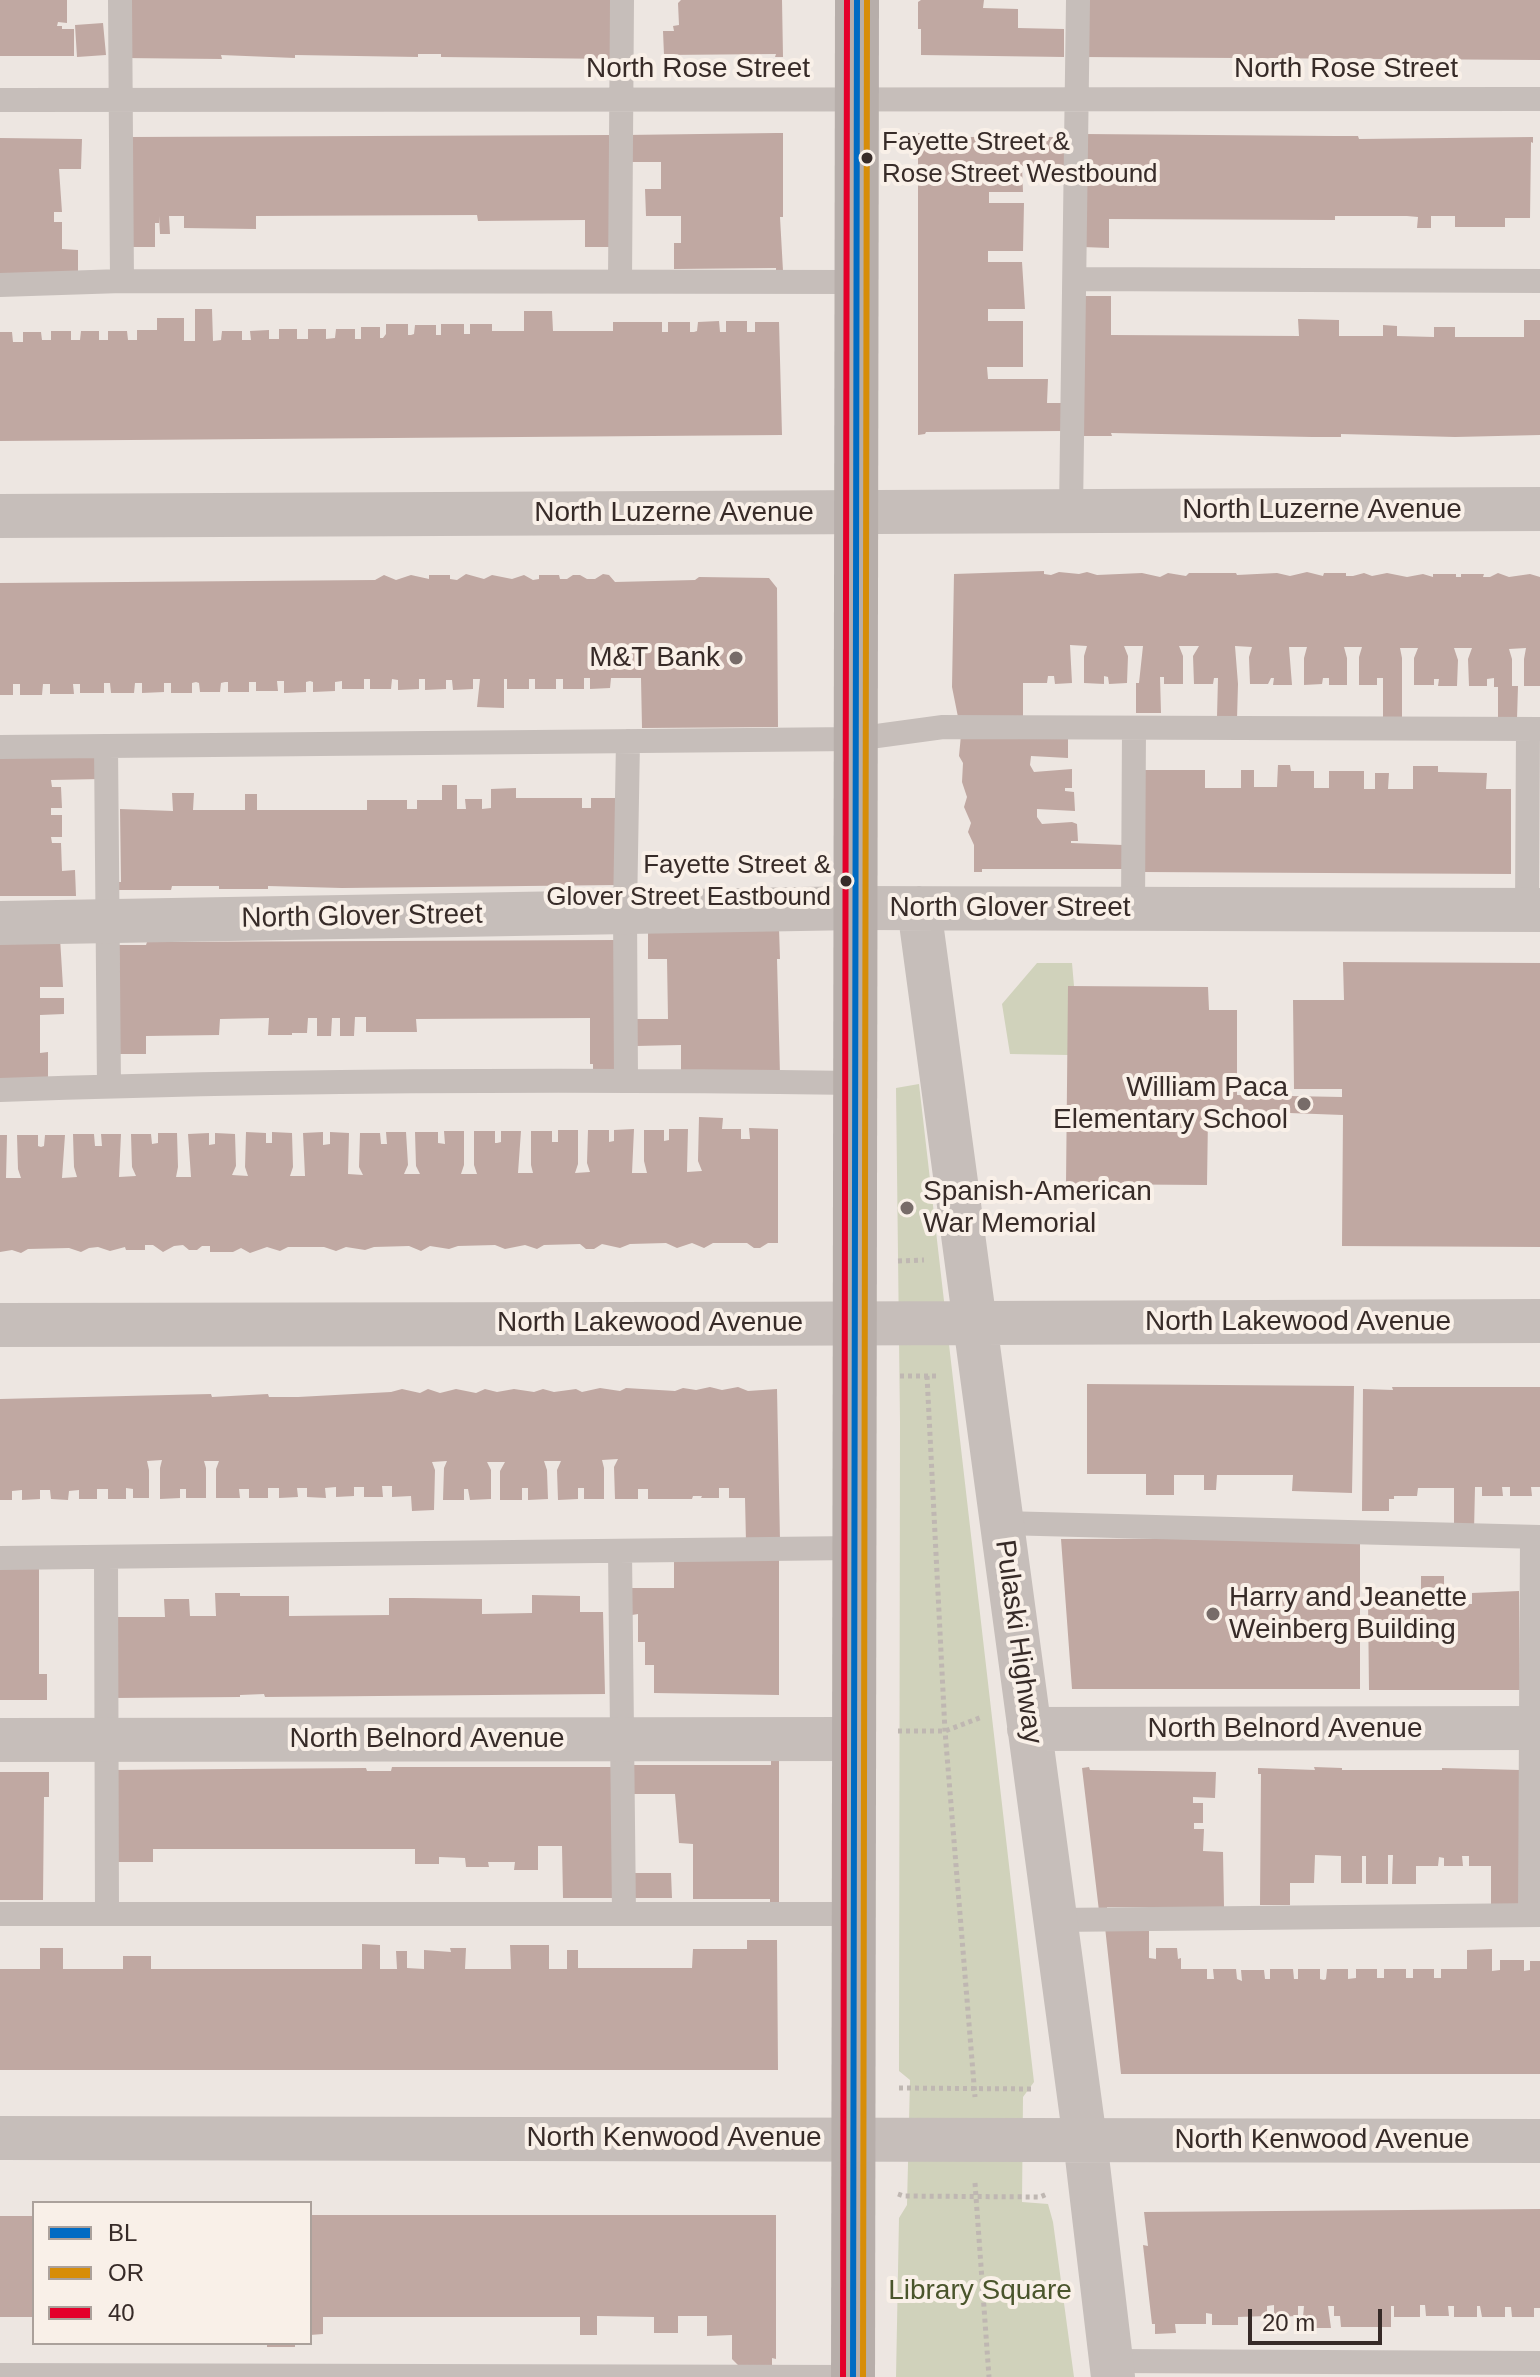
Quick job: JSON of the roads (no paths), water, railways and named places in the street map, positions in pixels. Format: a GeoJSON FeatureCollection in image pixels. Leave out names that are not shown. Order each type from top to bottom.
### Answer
{"type":"FeatureCollection","features":[{"type":"Feature","properties":{"kind":"main road"},"geometry":{"type":"LineString","coordinates":[[853,2377],[857,0]]}},
{"type":"Feature","properties":{"kind":"street","name":"North Luzerne Avenue"},"geometry":{"type":"LineString","coordinates":[[0,516],[1540,509]]}},
{"type":"Feature","properties":{"kind":"street","name":"North Glover Street"},"geometry":{"type":"LineString","coordinates":[[0,923],[857,908],[1533,910]]}},
{"type":"Feature","properties":{"kind":"street","name":"Pulaski Highway"},"geometry":{"type":"LineString","coordinates":[[919,908],[1002,1523],[1012,1721],[1055,1920],[1112,2369]]}},
{"type":"Feature","properties":{"kind":"street","name":"North Lakewood Avenue"},"geometry":{"type":"LineString","coordinates":[[0,1325],[1540,1321]]}},
{"type":"Feature","properties":{"kind":"street","name":"North Belnord Avenue"},"geometry":{"type":"LineString","coordinates":[[1012,1721],[1535,1728]]}},
{"type":"Feature","properties":{"kind":"street","name":"North Belnord Avenue"},"geometry":{"type":"LineString","coordinates":[[0,1740],[854,1739]]}},
{"type":"Feature","properties":{"kind":"street","name":"North Kenwood Avenue"},"geometry":{"type":"LineString","coordinates":[[0,2138],[1540,2141]]}},
{"type":"Feature","properties":{"kind":"lane"},"geometry":{"type":"LineString","coordinates":[[120,0],[122,281]]}},
{"type":"Feature","properties":{"kind":"lane"},"geometry":{"type":"LineString","coordinates":[[620,281],[622,0]]}},
{"type":"Feature","properties":{"kind":"lane"},"geometry":{"type":"LineString","coordinates":[[1071,511],[1078,0]]}},
{"type":"Feature","properties":{"kind":"lane","name":"North Rose Street"},"geometry":{"type":"LineString","coordinates":[[0,100],[1540,99]]}},
{"type":"Feature","properties":{"kind":"lane"},"geometry":{"type":"LineString","coordinates":[[1075,279],[1540,281]]}},
{"type":"Feature","properties":{"kind":"lane"},"geometry":{"type":"LineString","coordinates":[[0,285],[122,281],[856,282]]}},
{"type":"Feature","properties":{"kind":"lane"},"geometry":{"type":"LineString","coordinates":[[0,747],[855,739],[943,727],[1534,729],[1533,910]]}},
{"type":"Feature","properties":{"kind":"lane"},"geometry":{"type":"LineString","coordinates":[[1133,909],[1134,728]]}},
{"type":"Feature","properties":{"kind":"lane"},"geometry":{"type":"LineString","coordinates":[[626,1080],[628,741]]}},
{"type":"Feature","properties":{"kind":"lane"},"geometry":{"type":"LineString","coordinates":[[106,746],[109,1086]]}},
{"type":"Feature","properties":{"kind":"lane"},"geometry":{"type":"LineString","coordinates":[[0,1090],[626,1080],[855,1083]]}},
{"type":"Feature","properties":{"kind":"lane"},"geometry":{"type":"LineString","coordinates":[[1002,1523],[1536,1537],[1535,1915],[1055,1920]]}},
{"type":"Feature","properties":{"kind":"lane"},"geometry":{"type":"LineString","coordinates":[[0,1558],[854,1548]]}},
{"type":"Feature","properties":{"kind":"lane"},"geometry":{"type":"LineString","coordinates":[[620,1551],[624,1914]]}},
{"type":"Feature","properties":{"kind":"lane"},"geometry":{"type":"LineString","coordinates":[[106,1557],[107,1914]]}},
{"type":"Feature","properties":{"kind":"lane"},"geometry":{"type":"LineString","coordinates":[[0,1914],[854,1914]]}},
{"type":"Feature","properties":{"kind":"lane"},"geometry":{"type":"LineString","coordinates":[[1112,2369],[1537,2368]]}},
{"type":"Feature","properties":{"kind":"lane"},"geometry":{"type":"LineString","coordinates":[[0,2375],[853,2377]]}},
{"type":"Feature","properties":{"kind":"place","name":"Fayette Street & Rose Street Westbound"},"geometry":{"type":"Point","coordinates":[867,158]}},
{"type":"Feature","properties":{"kind":"place","name":"M&T Bank"},"geometry":{"type":"Point","coordinates":[736,658]}},
{"type":"Feature","properties":{"kind":"place","name":"Fayette Street & Glover Street Eastbound"},"geometry":{"type":"Point","coordinates":[846,881]}},
{"type":"Feature","properties":{"kind":"place","name":"William Paca Elementary School"},"geometry":{"type":"Point","coordinates":[1304,1104]}},
{"type":"Feature","properties":{"kind":"place","name":"Spanish-American War Memorial"},"geometry":{"type":"Point","coordinates":[907,1208]}},
{"type":"Feature","properties":{"kind":"place","name":"Harry and Jeanette Weinberg Building"},"geometry":{"type":"Point","coordinates":[1213,1614]}},
{"type":"Feature","properties":{"kind":"park label","name":"Library Square"},"geometry":{"type":"Point","coordinates":[980,2291]}}]}
